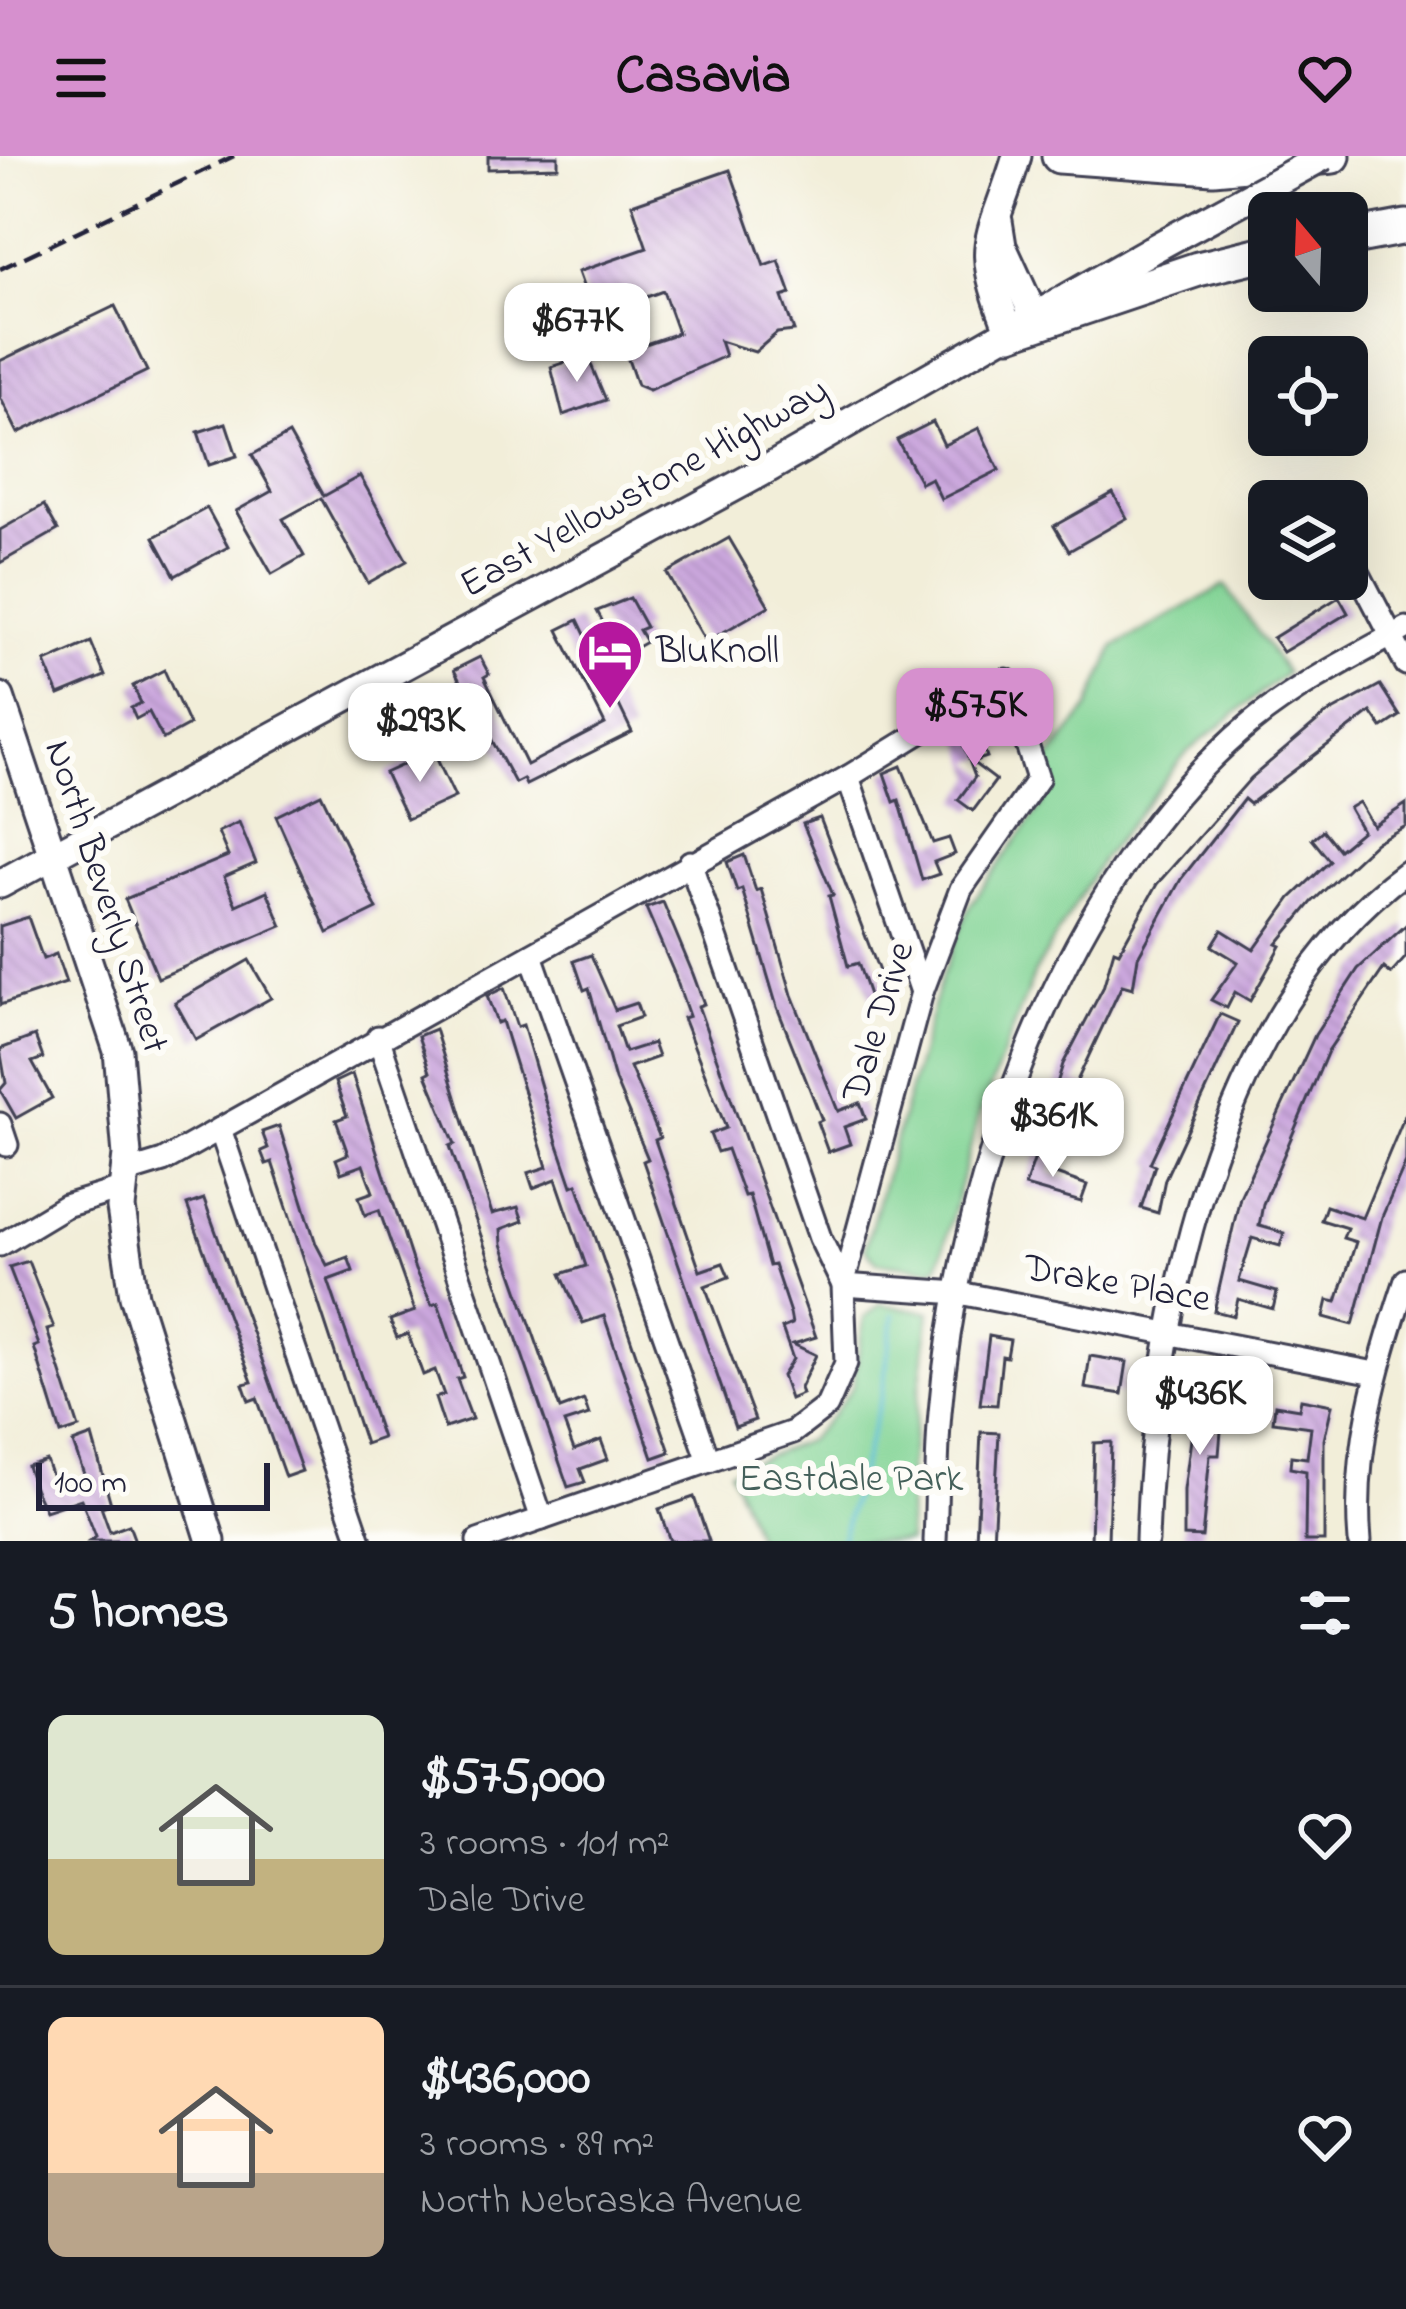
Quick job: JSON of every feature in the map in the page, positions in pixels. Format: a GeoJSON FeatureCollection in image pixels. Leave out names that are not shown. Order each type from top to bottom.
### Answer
{"type":"FeatureCollection","features":[{"type":"Feature","properties":{"kind":"highway"},"geometry":{"type":"LineString","coordinates":[[1059,156],[1213,167],[1335,156]]}},
{"type":"Feature","properties":{"kind":"highway"},"geometry":{"type":"LineString","coordinates":[[1368,234],[1406,227]]}},
{"type":"Feature","properties":{"kind":"highway"},"geometry":{"type":"LineString","coordinates":[[1022,325],[1248,257]]}},
{"type":"Feature","properties":{"kind":"main road","name":"East Yellowstone Highway"},"geometry":{"type":"LineString","coordinates":[[0,884],[1324,156]]}},
{"type":"Feature","properties":{"kind":"main road"},"geometry":{"type":"LineString","coordinates":[[1015,165],[986,250],[1022,325]]}},
{"type":"Feature","properties":{"kind":"main road","name":"North Beverly Street"},"geometry":{"type":"LineString","coordinates":[[0,698],[118,1051],[126,1253],[142,1333],[211,1541]]}},
{"type":"Feature","properties":{"kind":"street"},"geometry":{"type":"LineString","coordinates":[[1368,584],[1398,632],[1406,664]]}},
{"type":"Feature","properties":{"kind":"street"},"geometry":{"type":"LineString","coordinates":[[935,1541],[940,1412],[958,1293],[999,1131],[1059,984],[1118,872],[1187,788],[1250,724],[1292,693],[1398,632]]}},
{"type":"Feature","properties":{"kind":"street","name":"Dale Drive"},"geometry":{"type":"LineString","coordinates":[[709,1461],[793,1432],[827,1406],[846,1363],[843,1285],[922,992],[961,889],[1037,779],[1006,680],[848,777]]}},
{"type":"Feature","properties":{"kind":"street"},"geometry":{"type":"LineString","coordinates":[[0,1245],[65,1206],[164,1161],[848,777],[922,992]]}},
{"type":"Feature","properties":{"kind":"street"},"geometry":{"type":"LineString","coordinates":[[690,862],[820,1238],[843,1285]]}},
{"type":"Feature","properties":{"kind":"street"},"geometry":{"type":"LineString","coordinates":[[1147,1541],[1152,1436],[1167,1331],[1205,1187],[1262,1051],[1325,947],[1406,872]]}},
{"type":"Feature","properties":{"kind":"street"},"geometry":{"type":"LineString","coordinates":[[478,1541],[709,1461],[531,955]]}},
{"type":"Feature","properties":{"kind":"street"},"geometry":{"type":"LineString","coordinates":[[378,1037],[542,1519]]}},
{"type":"Feature","properties":{"kind":"street"},"geometry":{"type":"LineString","coordinates":[[220,1129],[360,1541]]}},
{"type":"Feature","properties":{"kind":"street"},"geometry":{"type":"LineString","coordinates":[[1360,1541],[1358,1514],[1375,1373],[1406,1280]]}},
{"type":"Feature","properties":{"kind":"street","name":"Drake Place"},"geometry":{"type":"LineString","coordinates":[[843,1285],[958,1293],[1375,1373]]}},
{"type":"Feature","properties":{"kind":"green space"},"geometry":{"type":"Polygon","coordinates":[[[1225,585],[1286,673],[1186,753],[1102,859],[1035,972],[978,1119],[939,1265],[932,1269],[877,1262],[865,1248],[941,979],[970,905],[1043,804],[1051,782],[1047,762],[1088,709],[1114,647],[1225,585]]]}},
{"type":"Feature","properties":{"kind":"green space","name":"Eastdale Park"},"geometry":{"type":"Polygon","coordinates":[[[880,1304],[930,1312],[909,1468],[908,1541],[758,1541],[730,1470],[808,1440],[833,1414],[853,1386],[864,1318],[880,1304]]]}},
{"type":"Feature","properties":{"kind":"building"},"geometry":{"type":"Polygon","coordinates":[[[488,156],[558,156],[558,167],[488,169],[488,156]]]}},
{"type":"Feature","properties":{"kind":"building"},"geometry":{"type":"Polygon","coordinates":[[[730,170],[764,266],[779,261],[791,294],[782,297],[794,331],[777,333],[755,352],[720,341],[725,356],[649,390],[637,385],[625,351],[678,333],[663,291],[594,316],[578,272],[647,248],[632,204],[730,170]]]}},
{"type":"Feature","properties":{"kind":"building"},"geometry":{"type":"Polygon","coordinates":[[[115,306],[147,371],[18,433],[0,397],[0,361],[115,306]]]}},
{"type":"Feature","properties":{"kind":"building"},"geometry":{"type":"Polygon","coordinates":[[[587,355],[606,400],[563,415],[551,367],[587,355]]]}},
{"type":"Feature","properties":{"kind":"building"},"geometry":{"type":"Polygon","coordinates":[[[933,422],[944,445],[979,428],[999,470],[941,499],[931,478],[921,483],[897,440],[933,422]]]}},
{"type":"Feature","properties":{"kind":"building"},"geometry":{"type":"Polygon","coordinates":[[[226,423],[237,456],[209,465],[198,432],[226,423]]]}},
{"type":"Feature","properties":{"kind":"building"},"geometry":{"type":"Polygon","coordinates":[[[289,434],[324,496],[360,476],[407,561],[368,583],[321,498],[283,519],[304,556],[272,574],[236,511],[272,491],[252,455],[289,434]]]}},
{"type":"Feature","properties":{"kind":"building"},"geometry":{"type":"Polygon","coordinates":[[[1113,493],[1127,518],[1069,551],[1054,526],[1113,493]]]}},
{"type":"Feature","properties":{"kind":"building"},"geometry":{"type":"Polygon","coordinates":[[[44,505],[58,530],[0,563],[0,530],[44,505]]]}},
{"type":"Feature","properties":{"kind":"building"},"geometry":{"type":"Polygon","coordinates":[[[207,508],[228,547],[175,576],[154,537],[207,508]]]}},
{"type":"Feature","properties":{"kind":"building"},"geometry":{"type":"Polygon","coordinates":[[[729,538],[769,606],[706,642],[667,573],[729,538]]]}},
{"type":"Feature","properties":{"kind":"building"},"geometry":{"type":"Polygon","coordinates":[[[630,598],[646,627],[639,630],[646,642],[621,656],[597,611],[630,598]]]}},
{"type":"Feature","properties":{"kind":"building"},"geometry":{"type":"Polygon","coordinates":[[[1334,600],[1341,600],[1348,613],[1283,652],[1273,638],[1334,600]]]}},
{"type":"Feature","properties":{"kind":"building","name":"BluKnoll"},"geometry":{"type":"Polygon","coordinates":[[[578,620],[632,732],[526,785],[523,779],[515,783],[454,670],[480,657],[489,674],[484,677],[527,765],[605,724],[558,630],[578,620]]]}},
{"type":"Feature","properties":{"kind":"building"},"geometry":{"type":"Polygon","coordinates":[[[91,642],[105,676],[59,695],[45,662],[91,642]]]}},
{"type":"Feature","properties":{"kind":"building"},"geometry":{"type":"Polygon","coordinates":[[[164,670],[189,725],[163,739],[149,712],[136,719],[131,708],[141,703],[133,686],[164,670]]]}},
{"type":"Feature","properties":{"kind":"building"},"geometry":{"type":"Polygon","coordinates":[[[1380,685],[1400,716],[1382,728],[1371,712],[1250,804],[1244,799],[1181,879],[1138,957],[1133,988],[1122,985],[1076,1083],[1104,1092],[1097,1112],[1071,1103],[1061,1135],[1043,1129],[1063,1064],[1103,988],[1114,950],[1119,952],[1157,884],[1251,778],[1325,715],[1380,685]]]}},
{"type":"Feature","properties":{"kind":"building"},"geometry":{"type":"Polygon","coordinates":[[[976,727],[987,757],[972,762],[996,780],[973,811],[958,800],[975,777],[959,733],[976,727]]]}},
{"type":"Feature","properties":{"kind":"building"},"geometry":{"type":"Polygon","coordinates":[[[433,751],[455,797],[407,819],[385,773],[433,751]]]}},
{"type":"Feature","properties":{"kind":"building"},"geometry":{"type":"Polygon","coordinates":[[[901,766],[933,843],[949,838],[955,854],[934,862],[939,874],[922,880],[899,800],[894,802],[884,773],[901,766]]]}},
{"type":"Feature","properties":{"kind":"building"},"geometry":{"type":"Polygon","coordinates":[[[321,794],[377,909],[328,933],[276,816],[321,794]]]}},
{"type":"Feature","properties":{"kind":"building"},"geometry":{"type":"Polygon","coordinates":[[[1359,802],[1373,826],[1406,804],[1406,826],[1376,842],[1312,902],[1277,944],[1281,946],[1250,1001],[1235,992],[1227,1008],[1211,1000],[1238,962],[1212,946],[1222,930],[1254,950],[1291,898],[1330,861],[1312,839],[1323,830],[1339,850],[1362,831],[1349,808],[1359,802]]]}},
{"type":"Feature","properties":{"kind":"building"},"geometry":{"type":"Polygon","coordinates":[[[820,818],[887,992],[870,998],[858,963],[848,966],[829,896],[833,895],[803,824],[820,818]]]}},
{"type":"Feature","properties":{"kind":"building"},"geometry":{"type":"Polygon","coordinates":[[[239,822],[256,863],[224,877],[236,905],[267,891],[282,926],[158,978],[125,899],[228,856],[218,832],[239,822]]]}},
{"type":"Feature","properties":{"kind":"building"},"geometry":{"type":"Polygon","coordinates":[[[744,855],[756,891],[761,889],[792,995],[838,1111],[860,1103],[866,1119],[844,1127],[850,1144],[828,1152],[817,1122],[822,1120],[777,1007],[742,889],[737,891],[727,862],[744,855]]]}},
{"type":"Feature","properties":{"kind":"building"},"geometry":{"type":"Polygon","coordinates":[[[663,902],[704,1004],[698,1006],[816,1337],[793,1344],[816,1355],[800,1388],[802,1394],[790,1399],[782,1376],[793,1359],[782,1328],[792,1324],[790,1313],[774,1265],[769,1266],[749,1195],[744,1196],[727,1149],[717,1152],[710,1134],[726,1128],[683,1018],[689,1016],[674,973],[646,908],[663,902]]]}},
{"type":"Feature","properties":{"kind":"building"},"geometry":{"type":"Polygon","coordinates":[[[28,917],[43,959],[56,954],[66,983],[0,1005],[0,926],[28,917]]]}},
{"type":"Feature","properties":{"kind":"building"},"geometry":{"type":"Polygon","coordinates":[[[1406,925],[1406,957],[1391,974],[1384,968],[1328,1051],[1263,1204],[1259,1226],[1284,1233],[1280,1246],[1252,1238],[1239,1281],[1277,1292],[1273,1309],[1238,1299],[1234,1316],[1214,1311],[1240,1197],[1315,1035],[1358,969],[1406,925]]]}},
{"type":"Feature","properties":{"kind":"building"},"geometry":{"type":"Polygon","coordinates":[[[591,955],[615,1010],[636,1003],[641,1017],[616,1026],[625,1052],[653,1043],[658,1057],[630,1067],[660,1138],[655,1140],[700,1271],[723,1263],[729,1277],[705,1286],[755,1420],[735,1427],[643,1161],[648,1159],[615,1080],[589,988],[584,990],[574,961],[591,955]]]}},
{"type":"Feature","properties":{"kind":"building"},"geometry":{"type":"Polygon","coordinates":[[[249,960],[271,998],[196,1040],[175,1002],[249,960]]]}},
{"type":"Feature","properties":{"kind":"building"},"geometry":{"type":"Polygon","coordinates":[[[504,988],[517,1027],[523,1025],[572,1186],[577,1184],[670,1452],[653,1458],[604,1316],[583,1323],[561,1274],[586,1266],[556,1179],[533,1188],[528,1173],[547,1167],[502,1021],[497,1023],[487,996],[504,988]]]}},
{"type":"Feature","properties":{"kind":"building"},"geometry":{"type":"Polygon","coordinates":[[[1220,1014],[1238,1022],[1165,1179],[1158,1213],[1141,1208],[1155,1165],[1150,1163],[1220,1014]]]}},
{"type":"Feature","properties":{"kind":"building"},"geometry":{"type":"Polygon","coordinates":[[[435,1029],[492,1214],[518,1207],[523,1221],[501,1229],[502,1244],[560,1409],[584,1400],[589,1415],[564,1423],[574,1450],[601,1440],[608,1459],[580,1469],[585,1482],[568,1487],[450,1146],[455,1144],[426,1074],[430,1072],[418,1036],[435,1029]]]}},
{"type":"Feature","properties":{"kind":"building"},"geometry":{"type":"Polygon","coordinates":[[[35,1036],[43,1058],[32,1062],[52,1098],[16,1118],[0,1090],[6,1083],[0,1049],[35,1036]]]}},
{"type":"Feature","properties":{"kind":"building"},"geometry":{"type":"Polygon","coordinates":[[[352,1074],[415,1270],[432,1305],[438,1303],[463,1377],[457,1379],[472,1419],[445,1428],[435,1398],[444,1395],[435,1370],[423,1375],[408,1334],[397,1338],[390,1320],[415,1311],[379,1210],[365,1215],[359,1197],[373,1192],[363,1165],[341,1173],[336,1159],[348,1154],[336,1120],[347,1116],[335,1082],[352,1074]]]}},
{"type":"Feature","properties":{"kind":"building"},"geometry":{"type":"Polygon","coordinates":[[[1406,1113],[1406,1162],[1382,1217],[1353,1325],[1324,1317],[1328,1300],[1337,1302],[1356,1242],[1343,1238],[1347,1228],[1321,1220],[1326,1206],[1362,1218],[1406,1113]]]}},
{"type":"Feature","properties":{"kind":"building"},"geometry":{"type":"Polygon","coordinates":[[[279,1126],[316,1244],[327,1265],[348,1257],[353,1271],[328,1280],[382,1438],[365,1444],[272,1162],[266,1164],[261,1151],[268,1148],[262,1132],[279,1126]]]}},
{"type":"Feature","properties":{"kind":"building"},"geometry":{"type":"Polygon","coordinates":[[[1037,1152],[1056,1158],[1050,1172],[1087,1185],[1081,1202],[1025,1186],[1037,1152]]]}},
{"type":"Feature","properties":{"kind":"building"},"geometry":{"type":"Polygon","coordinates":[[[204,1199],[302,1471],[285,1477],[257,1398],[249,1401],[243,1384],[252,1382],[187,1205],[204,1199]]]}},
{"type":"Feature","properties":{"kind":"building"},"geometry":{"type":"Polygon","coordinates":[[[28,1261],[54,1328],[47,1330],[79,1428],[61,1434],[34,1347],[39,1345],[9,1267],[28,1261]]]}},
{"type":"Feature","properties":{"kind":"building"},"geometry":{"type":"Polygon","coordinates":[[[989,1336],[1010,1340],[1007,1357],[1002,1356],[997,1405],[980,1404],[989,1336]]]}},
{"type":"Feature","properties":{"kind":"building"},"geometry":{"type":"Polygon","coordinates":[[[1090,1356],[1127,1362],[1122,1394],[1085,1388],[1090,1356]]]}},
{"type":"Feature","properties":{"kind":"building"},"geometry":{"type":"Polygon","coordinates":[[[1200,1374],[1218,1377],[1208,1430],[1221,1431],[1219,1455],[1210,1455],[1202,1537],[1184,1536],[1184,1490],[1200,1374]]]}},
{"type":"Feature","properties":{"kind":"building"},"geometry":{"type":"Polygon","coordinates":[[[1301,1399],[1332,1405],[1324,1440],[1324,1541],[1305,1541],[1306,1471],[1290,1468],[1291,1456],[1307,1458],[1311,1427],[1273,1422],[1275,1405],[1299,1409],[1301,1399]]]}},
{"type":"Feature","properties":{"kind":"building"},"geometry":{"type":"Polygon","coordinates":[[[981,1432],[999,1433],[993,1541],[976,1541],[981,1432]]]}},
{"type":"Feature","properties":{"kind":"building"},"geometry":{"type":"Polygon","coordinates":[[[92,1436],[111,1504],[101,1507],[110,1532],[129,1525],[135,1541],[90,1541],[96,1537],[81,1499],[45,1511],[35,1490],[27,1466],[46,1460],[56,1488],[86,1480],[73,1443],[92,1436]]]}},
{"type":"Feature","properties":{"kind":"building"},"geometry":{"type":"Polygon","coordinates":[[[1111,1442],[1108,1541],[1091,1541],[1094,1443],[1111,1442]]]}},
{"type":"Feature","properties":{"kind":"building"},"geometry":{"type":"Polygon","coordinates":[[[694,1497],[709,1541],[670,1541],[659,1509],[694,1497]]]}},
{"type":"Feature","properties":{"kind":"waterway"},"geometry":{"type":"LineString","coordinates":[[841,1541],[882,1394],[894,1315]]}},
{"type":"Feature","properties":{"kind":"railway"},"geometry":{"type":"LineString","coordinates":[[0,269],[234,156]]}},
{"type":"Feature","properties":{"kind":"place","name":"BluKnoll"},"geometry":{"type":"Point","coordinates":[610,711]}}]}
